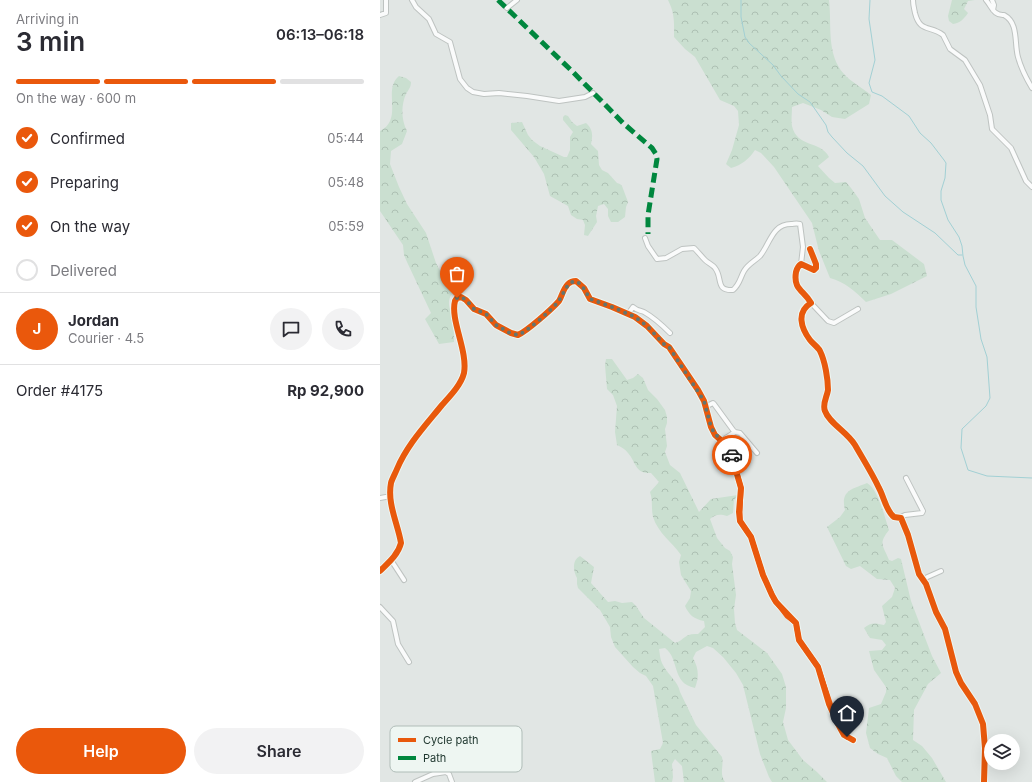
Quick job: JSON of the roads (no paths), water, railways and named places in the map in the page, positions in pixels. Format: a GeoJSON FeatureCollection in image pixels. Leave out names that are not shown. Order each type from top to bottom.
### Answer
{"type":"FeatureCollection","features":[{"type":"Feature","properties":{"kind":"street"},"geometry":{"type":"LineString","coordinates":[[380,15],[386,13],[386,0]]}},
{"type":"Feature","properties":{"kind":"street"},"geometry":{"type":"LineString","coordinates":[[412,0],[416,7],[429,19],[436,34],[450,42],[460,78],[470,90],[484,94],[513,95],[559,101],[586,97],[593,93]]}},
{"type":"Feature","properties":{"kind":"street"},"geometry":{"type":"LineString","coordinates":[[507,8],[517,0]]}},
{"type":"Feature","properties":{"kind":"street"},"geometry":{"type":"LineString","coordinates":[[914,0],[913,5],[918,23],[926,29],[943,35],[950,49],[965,60],[969,66],[980,85],[992,129],[1011,148],[1026,181],[1032,187]]}},
{"type":"Feature","properties":{"kind":"street"},"geometry":{"type":"LineString","coordinates":[[986,0],[993,11],[998,15],[1008,17],[1011,22],[1015,30],[1019,62],[1032,88]]}},
{"type":"Feature","properties":{"kind":"street"},"geometry":{"type":"LineString","coordinates":[[992,0],[994,8],[993,11]]}},
{"type":"Feature","properties":{"kind":"street"},"geometry":{"type":"LineString","coordinates":[[645,238],[656,260],[666,258],[682,249],[694,248],[716,270],[719,282],[722,286],[728,290],[734,290],[740,282],[744,272],[765,249],[778,228],[782,225],[797,223],[800,224],[803,240],[803,254],[801,264],[797,267],[795,280],[796,285],[828,321],[834,323],[858,309]]}},
{"type":"Feature","properties":{"kind":"street"},"geometry":{"type":"LineString","coordinates":[[801,264],[814,270],[816,268],[816,264],[810,249]]}},
{"type":"Feature","properties":{"kind":"street"},"geometry":{"type":"LineString","coordinates":[[380,571],[391,560],[399,549],[401,543],[392,508],[391,483],[403,455],[418,434],[459,384],[464,373],[463,354],[454,308],[457,298],[461,297],[466,300],[474,309],[486,314],[496,325],[510,333],[518,335],[561,298],[565,287],[572,282],[578,282],[593,301],[612,307],[644,323],[664,344],[669,347],[698,390],[705,406],[712,430],[721,441],[730,448],[732,452],[741,488],[740,521],[751,537],[755,552],[772,595],[776,602],[796,623],[799,640],[818,667],[829,704],[838,724],[844,735],[853,740]]}},
{"type":"Feature","properties":{"kind":"street"},"geometry":{"type":"LineString","coordinates":[[811,303],[804,309],[801,316],[807,335],[820,351],[824,365],[828,390],[824,410],[851,439],[876,481],[890,513],[894,517],[922,513],[923,511],[906,478]]}},
{"type":"Feature","properties":{"kind":"street"},"geometry":{"type":"LineString","coordinates":[[628,314],[633,307],[650,316],[670,334]]}},
{"type":"Feature","properties":{"kind":"street"},"geometry":{"type":"LineString","coordinates":[[705,406],[714,404],[723,418],[736,432],[740,433],[757,453]]}},
{"type":"Feature","properties":{"kind":"street"},"geometry":{"type":"LineString","coordinates":[[721,441],[736,432]]}},
{"type":"Feature","properties":{"kind":"street"},"geometry":{"type":"LineString","coordinates":[[380,498],[391,496]]}},
{"type":"Feature","properties":{"kind":"street"},"geometry":{"type":"LineString","coordinates":[[901,517],[911,544],[919,574],[923,579],[945,629],[956,672],[975,704],[983,724],[985,748],[984,782]]}},
{"type":"Feature","properties":{"kind":"street"},"geometry":{"type":"LineString","coordinates":[[391,560],[404,580]]}},
{"type":"Feature","properties":{"kind":"street"},"geometry":{"type":"LineString","coordinates":[[923,579],[941,571]]}},
{"type":"Feature","properties":{"kind":"street"},"geometry":{"type":"LineString","coordinates":[[380,607],[393,621],[398,644],[409,662]]}},
{"type":"Feature","properties":{"kind":"street"},"geometry":{"type":"LineString","coordinates":[[415,782],[433,774],[446,772],[449,774],[452,782]]}},
{"type":"Feature","properties":{"kind":"waterway"},"geometry":{"type":"LineString","coordinates":[[741,0],[741,17],[745,37],[749,43],[773,65],[798,94],[810,102],[826,125],[828,132],[847,153],[863,166],[885,196],[903,212],[935,233],[958,255],[962,255]]}},
{"type":"Feature","properties":{"kind":"waterway"},"geometry":{"type":"LineString","coordinates":[[870,0],[869,19],[875,60],[869,83],[872,92],[882,96],[909,116],[920,133],[931,143],[946,163],[945,178],[941,191],[941,200],[948,220],[959,237],[965,265],[976,286],[976,307],[981,339],[987,357],[990,398],[986,406],[962,429],[961,448],[968,470],[987,476],[1032,478]]}}]}
